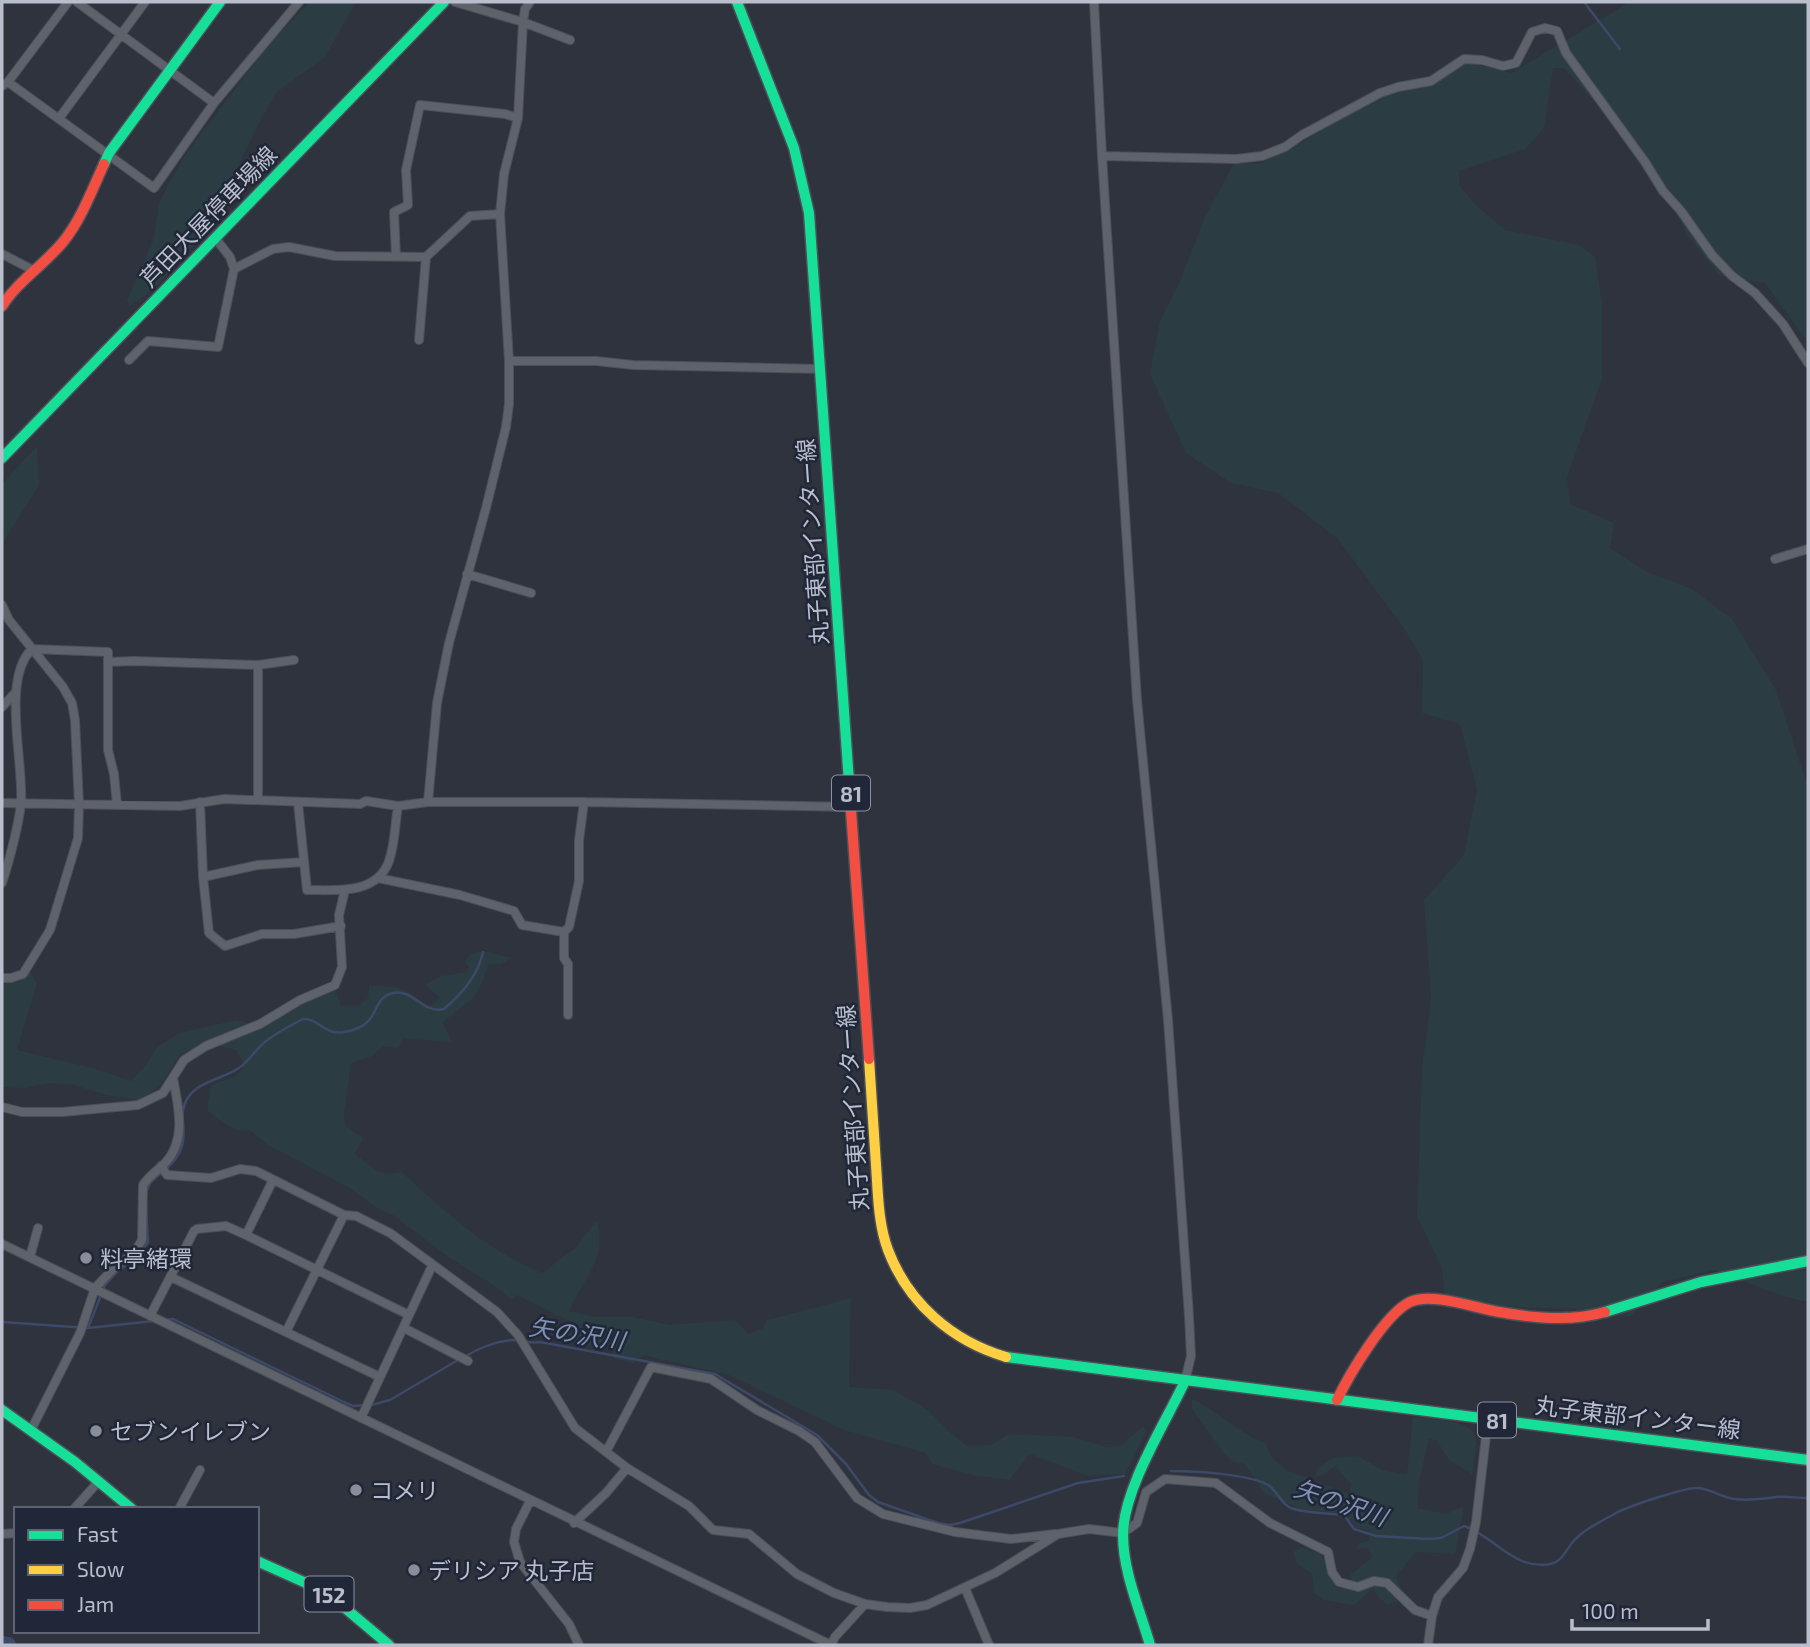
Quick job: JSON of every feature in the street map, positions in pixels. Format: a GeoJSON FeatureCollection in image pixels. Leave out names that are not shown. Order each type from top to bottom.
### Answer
{"type":"FeatureCollection","features":[{"type":"Feature","properties":{"kind":"main road"},"geometry":{"type":"LineString","coordinates":[[2,306],[11,292],[63,242],[84,206],[109,153],[220,2]]}},
{"type":"Feature","properties":{"kind":"main road","name":"芦田大屋停車場線"},"geometry":{"type":"LineString","coordinates":[[2,458],[444,2]]}},
{"type":"Feature","properties":{"kind":"main road","name":"丸子東部インター線"},"geometry":{"type":"LineString","coordinates":[[737,2],[793,148],[802,181],[811,235],[878,1191],[887,1247],[901,1276],[918,1301],[940,1323],[962,1339],[992,1353],[1026,1361],[1808,1460]]}},
{"type":"Feature","properties":{"kind":"main road"},"geometry":{"type":"LineString","coordinates":[[1337,1400],[1351,1373],[1394,1314],[1408,1303],[1424,1298],[1537,1316],[1578,1317],[1602,1313],[1667,1291],[1725,1276],[1808,1261]]}},
{"type":"Feature","properties":{"kind":"main road"},"geometry":{"type":"LineString","coordinates":[[1150,1645],[1125,1552],[1123,1533],[1131,1499],[1185,1381]]}},
{"type":"Feature","properties":{"kind":"main road"},"geometry":{"type":"LineString","coordinates":[[2,1410],[99,1481],[130,1507]]}},
{"type":"Feature","properties":{"kind":"main road","name":"152"},"geometry":{"type":"LineString","coordinates":[[259,1562],[326,1592],[389,1645]]}},
{"type":"Feature","properties":{"kind":"street"},"geometry":{"type":"LineString","coordinates":[[68,2],[5,84],[60,117],[154,188],[214,103],[299,2]]}},
{"type":"Feature","properties":{"kind":"street"},"geometry":{"type":"LineString","coordinates":[[77,2],[214,103]]}},
{"type":"Feature","properties":{"kind":"street"},"geometry":{"type":"LineString","coordinates":[[60,117],[145,2]]}},
{"type":"Feature","properties":{"kind":"street"},"geometry":{"type":"LineString","coordinates":[[455,2],[523,22],[570,40]]}},
{"type":"Feature","properties":{"kind":"street"},"geometry":{"type":"LineString","coordinates":[[428,802],[437,703],[449,643],[506,427],[509,404],[500,214],[504,174],[518,118],[523,22],[530,2]]}},
{"type":"Feature","properties":{"kind":"street"},"geometry":{"type":"LineString","coordinates":[[1094,2],[1137,699],[1168,1020],[1189,1316],[1191,1356],[1185,1381]]}},
{"type":"Feature","properties":{"kind":"street"},"geometry":{"type":"LineString","coordinates":[[1102,156],[1236,159],[1262,156],[1285,147],[1380,93],[1431,81],[1465,59],[1503,66],[1516,63],[1532,32],[1545,28],[1557,31],[1566,53],[1663,191],[1681,211],[1712,255],[1732,276],[1755,293],[1783,324],[1808,363]]}},
{"type":"Feature","properties":{"kind":"street"},"geometry":{"type":"LineString","coordinates":[[396,256],[394,212],[408,205],[406,170],[420,105],[505,114],[518,118]]}},
{"type":"Feature","properties":{"kind":"street"},"geometry":{"type":"LineString","coordinates":[[419,340],[426,257],[470,216],[500,214]]}},
{"type":"Feature","properties":{"kind":"street"},"geometry":{"type":"LineString","coordinates":[[129,360],[148,341],[218,347],[234,269],[230,257],[216,239]]}},
{"type":"Feature","properties":{"kind":"street"},"geometry":{"type":"LineString","coordinates":[[234,269],[273,248],[289,247],[335,256],[426,257]]}},
{"type":"Feature","properties":{"kind":"street"},"geometry":{"type":"LineString","coordinates":[[2,254],[33,270]]}},
{"type":"Feature","properties":{"kind":"street"},"geometry":{"type":"LineString","coordinates":[[509,361],[596,360],[633,365],[821,369]]}},
{"type":"Feature","properties":{"kind":"street"},"geometry":{"type":"LineString","coordinates":[[1776,559],[1808,549]]}},
{"type":"Feature","properties":{"kind":"street"},"geometry":{"type":"LineString","coordinates":[[467,574],[531,593]]}},
{"type":"Feature","properties":{"kind":"street"},"geometry":{"type":"LineString","coordinates":[[2,605],[9,620],[63,687],[72,703],[79,804],[78,838],[50,930],[23,974],[2,978]]}},
{"type":"Feature","properties":{"kind":"street"},"geometry":{"type":"LineString","coordinates":[[2,883],[21,803],[15,693],[25,655],[32,649],[108,652],[108,750],[117,804]]}},
{"type":"Feature","properties":{"kind":"street"},"geometry":{"type":"LineString","coordinates":[[109,662],[134,660],[258,665],[294,660]]}},
{"type":"Feature","properties":{"kind":"street"},"geometry":{"type":"LineString","coordinates":[[258,665],[258,799]]}},
{"type":"Feature","properties":{"kind":"street"},"geometry":{"type":"LineString","coordinates":[[2,707],[15,693]]}},
{"type":"Feature","properties":{"kind":"street"},"geometry":{"type":"LineString","coordinates":[[2,803],[180,806],[223,799],[258,799],[360,804],[366,800],[398,806],[428,802],[584,802],[852,807]]}},
{"type":"Feature","properties":{"kind":"street"},"geometry":{"type":"LineString","coordinates":[[200,802],[203,877],[209,933],[225,946],[262,934],[294,934],[341,926]]}},
{"type":"Feature","properties":{"kind":"street"},"geometry":{"type":"LineString","coordinates":[[378,878],[460,895],[513,911],[522,925],[564,932],[569,928],[579,881],[579,839],[584,802]]}},
{"type":"Feature","properties":{"kind":"street"},"geometry":{"type":"LineString","coordinates":[[298,803],[307,890],[359,888],[378,878],[389,862],[398,806]]}},
{"type":"Feature","properties":{"kind":"street"},"geometry":{"type":"LineString","coordinates":[[203,877],[258,865],[304,862]]}},
{"type":"Feature","properties":{"kind":"street"},"geometry":{"type":"LineString","coordinates":[[2,1107],[22,1112],[48,1112],[138,1105],[163,1093],[184,1060],[206,1046],[260,1024],[300,999],[335,985],[342,967],[339,915],[345,890]]}},
{"type":"Feature","properties":{"kind":"street"},"geometry":{"type":"LineString","coordinates":[[564,932],[564,958],[568,964],[568,1015]]}},
{"type":"Feature","properties":{"kind":"street"},"geometry":{"type":"LineString","coordinates":[[31,1430],[106,1275],[139,1247],[143,1234],[143,1185],[163,1169],[176,1147],[180,1131],[173,1078]]}},
{"type":"Feature","properties":{"kind":"street"},"geometry":{"type":"LineString","coordinates":[[163,1169],[167,1175],[211,1178],[240,1169],[256,1171],[344,1215],[356,1216],[390,1233],[497,1312],[518,1335],[575,1428],[627,1468],[689,1506],[713,1530],[749,1534],[797,1574],[834,1593],[865,1604],[910,1608],[927,1605],[965,1588],[1058,1534]]}},
{"type":"Feature","properties":{"kind":"street"},"geometry":{"type":"LineString","coordinates":[[246,1235],[273,1180]]}},
{"type":"Feature","properties":{"kind":"street"},"geometry":{"type":"LineString","coordinates":[[286,1332],[344,1215]]}},
{"type":"Feature","properties":{"kind":"street"},"geometry":{"type":"LineString","coordinates":[[152,1317],[197,1228],[226,1226],[409,1315]]}},
{"type":"Feature","properties":{"kind":"street"},"geometry":{"type":"LineString","coordinates":[[30,1257],[38,1228]]}},
{"type":"Feature","properties":{"kind":"street"},"geometry":{"type":"LineString","coordinates":[[2,1244],[831,1645],[865,1604]]}},
{"type":"Feature","properties":{"kind":"street"},"geometry":{"type":"LineString","coordinates":[[360,1418],[432,1266]]}},
{"type":"Feature","properties":{"kind":"street"},"geometry":{"type":"LineString","coordinates":[[171,1277],[380,1377]]}},
{"type":"Feature","properties":{"kind":"street"},"geometry":{"type":"LineString","coordinates":[[404,1328],[465,1359]]}},
{"type":"Feature","properties":{"kind":"street"},"geometry":{"type":"LineString","coordinates":[[606,1452],[652,1367],[711,1379],[757,1410],[799,1431],[815,1443],[858,1498],[883,1514],[955,1532],[1011,1539],[1089,1529],[1123,1533],[1137,1523],[1146,1492],[1165,1479],[1216,1483],[1270,1523],[1328,1552],[1332,1572],[1339,1582],[1358,1587],[1374,1581],[1387,1583],[1415,1610],[1432,1616]]}},
{"type":"Feature","properties":{"kind":"street"},"geometry":{"type":"LineString","coordinates":[[1428,1645],[1438,1597],[1462,1568],[1470,1549],[1476,1522],[1488,1419]]}},
{"type":"Feature","properties":{"kind":"street"},"geometry":{"type":"LineString","coordinates":[[574,1522],[606,1493],[627,1468]]}},
{"type":"Feature","properties":{"kind":"street"},"geometry":{"type":"LineString","coordinates":[[180,1507],[200,1470]]}},
{"type":"Feature","properties":{"kind":"street"},"geometry":{"type":"LineString","coordinates":[[76,1507],[99,1481]]}},
{"type":"Feature","properties":{"kind":"street"},"geometry":{"type":"LineString","coordinates":[[530,1501],[516,1530],[514,1542],[520,1562],[569,1624],[579,1645]]}},
{"type":"Feature","properties":{"kind":"street"},"geometry":{"type":"LineString","coordinates":[[965,1588],[989,1645]]}},
{"type":"Feature","properties":{"kind":"shaded area"},"geometry":{"type":"Polygon","coordinates":[[[310,2],[356,2],[325,57],[277,92],[259,123],[207,231],[154,289],[129,307],[127,300],[154,238],[159,202],[186,154],[268,45],[310,2]]]}},
{"type":"Feature","properties":{"kind":"shaded area"},"geometry":{"type":"Polygon","coordinates":[[[1630,2],[1808,2],[1808,343],[1765,283],[1720,276],[1688,236],[1640,145],[1564,68],[1553,68],[1544,128],[1525,149],[1459,171],[1459,185],[1478,207],[1505,230],[1579,245],[1595,257],[1602,304],[1602,379],[1567,477],[1570,504],[1614,523],[1610,548],[1647,572],[1692,589],[1732,619],[1776,690],[1808,787],[1808,1302],[1786,1297],[1714,1270],[1662,1282],[1630,1317],[1569,1308],[1530,1308],[1445,1301],[1442,1268],[1417,1216],[1422,1069],[1431,999],[1424,900],[1464,855],[1477,790],[1460,724],[1422,713],[1423,660],[1404,628],[1337,538],[1278,493],[1231,483],[1186,453],[1150,374],[1160,321],[1180,281],[1205,217],[1234,163],[1259,164],[1289,150],[1365,105],[1462,61],[1511,73],[1630,2]]]}},
{"type":"Feature","properties":{"kind":"shaded area"},"geometry":{"type":"Polygon","coordinates":[[[37,446],[39,485],[2,544],[2,484],[37,446]]]}},
{"type":"Feature","properties":{"kind":"shaded area"},"geometry":{"type":"Polygon","coordinates":[[[484,951],[511,958],[501,964],[489,963],[473,998],[443,1022],[452,1042],[403,1038],[398,1048],[383,1046],[372,1056],[351,1063],[344,1113],[345,1126],[363,1138],[355,1154],[382,1172],[402,1172],[450,1215],[486,1242],[542,1273],[576,1247],[597,1220],[599,1247],[596,1258],[569,1311],[595,1317],[633,1317],[670,1325],[734,1320],[749,1334],[763,1328],[767,1320],[851,1298],[849,1387],[893,1390],[928,1410],[968,1446],[991,1445],[1008,1434],[1073,1437],[1107,1447],[1121,1446],[1143,1426],[1146,1432],[1125,1474],[1088,1476],[1030,1454],[1009,1480],[973,1475],[932,1464],[926,1453],[844,1430],[729,1375],[643,1355],[633,1363],[615,1359],[611,1345],[587,1345],[566,1339],[575,1324],[517,1295],[511,1299],[451,1259],[393,1215],[377,1208],[350,1188],[268,1145],[250,1130],[238,1130],[227,1125],[207,1110],[211,1085],[234,1077],[243,1069],[243,1062],[236,1050],[207,1043],[180,1054],[164,1080],[139,1100],[107,1095],[70,1084],[2,1087],[2,983],[19,982],[29,970],[37,983],[17,1050],[93,1068],[131,1081],[146,1065],[157,1047],[180,1033],[236,1020],[258,1026],[335,989],[341,1005],[358,1006],[368,998],[369,986],[379,986],[402,989],[429,1007],[440,998],[425,985],[441,976],[467,972],[469,967],[465,963],[469,955],[484,951]]]}},
{"type":"Feature","properties":{"kind":"shaded area"},"geometry":{"type":"Polygon","coordinates":[[[1192,1399],[1246,1434],[1265,1443],[1273,1459],[1286,1470],[1349,1494],[1351,1484],[1335,1466],[1325,1474],[1315,1477],[1318,1468],[1333,1458],[1358,1456],[1384,1471],[1407,1474],[1413,1417],[1450,1421],[1468,1428],[1474,1433],[1476,1440],[1472,1474],[1450,1461],[1436,1440],[1429,1439],[1419,1481],[1418,1508],[1446,1514],[1464,1506],[1455,1554],[1416,1552],[1396,1576],[1405,1597],[1388,1605],[1379,1598],[1373,1588],[1354,1605],[1324,1600],[1314,1593],[1312,1574],[1297,1563],[1293,1552],[1301,1547],[1321,1554],[1338,1589],[1351,1584],[1351,1574],[1373,1557],[1367,1548],[1357,1549],[1358,1544],[1369,1540],[1369,1530],[1356,1528],[1346,1514],[1301,1509],[1265,1494],[1245,1464],[1233,1462],[1222,1451],[1192,1409],[1192,1399]]]}},
{"type":"Feature","properties":{"kind":"waterway"},"geometry":{"type":"LineString","coordinates":[[1584,2],[1620,49]]}},
{"type":"Feature","properties":{"kind":"waterway"},"geometry":{"type":"LineString","coordinates":[[166,1169],[181,1149],[187,1099],[204,1084],[239,1068],[270,1038],[303,1019],[309,1019],[337,1033],[355,1029],[370,1020],[382,999],[393,993],[407,995],[436,1010],[444,1009],[468,984],[483,952]]}},
{"type":"Feature","properties":{"kind":"waterway"},"geometry":{"type":"LineString","coordinates":[[146,1192],[151,1182],[161,1173]]}},
{"type":"Feature","properties":{"kind":"waterway"},"geometry":{"type":"LineString","coordinates":[[88,1328],[105,1285],[117,1272],[138,1257],[148,1242],[146,1206]]}},
{"type":"Feature","properties":{"kind":"waterway","name":"矢の沢川"},"geometry":{"type":"LineString","coordinates":[[164,1320],[173,1319],[353,1406],[365,1405]]}},
{"type":"Feature","properties":{"kind":"waterway","name":"矢の沢川"},"geometry":{"type":"LineString","coordinates":[[2,1322],[88,1328],[154,1321]]}},
{"type":"Feature","properties":{"kind":"waterway","name":"矢の沢川"},"geometry":{"type":"LineString","coordinates":[[464,1357],[493,1343],[515,1340],[540,1342],[715,1374],[817,1435],[878,1502],[938,1523],[960,1523],[1078,1483],[1124,1476]]}},
{"type":"Feature","properties":{"kind":"waterway","name":"矢の沢川"},"geometry":{"type":"LineString","coordinates":[[371,1405],[390,1400],[458,1360]]}},
{"type":"Feature","properties":{"kind":"waterway","name":"矢の沢川"},"geometry":{"type":"LineString","coordinates":[[1171,1471],[1221,1474],[1259,1481],[1271,1487],[1291,1508],[1345,1516],[1354,1529],[1376,1536],[1441,1538],[1464,1526],[1515,1557],[1537,1565],[1558,1561],[1581,1534],[1616,1513],[1682,1490],[1698,1488],[1739,1500],[1808,1498]]}},
{"type":"Feature","properties":{"kind":"waterway"},"geometry":{"type":"LineString","coordinates":[[2,1644],[8,1645]]}},
{"type":"Feature","properties":{"kind":"traffic: fast"},"geometry":{"type":"LineString","coordinates":[[104,164],[109,153],[220,2]]}},
{"type":"Feature","properties":{"kind":"traffic: fast"},"geometry":{"type":"LineString","coordinates":[[2,458],[444,2]]}},
{"type":"Feature","properties":{"kind":"traffic: fast"},"geometry":{"type":"LineString","coordinates":[[737,2],[794,148],[809,213],[851,811]]}},
{"type":"Feature","properties":{"kind":"traffic: fast"},"geometry":{"type":"LineString","coordinates":[[1605,1312],[1701,1282],[1808,1261]]}},
{"type":"Feature","properties":{"kind":"traffic: fast"},"geometry":{"type":"LineString","coordinates":[[1006,1357],[1808,1460]]}},
{"type":"Feature","properties":{"kind":"traffic: fast"},"geometry":{"type":"LineString","coordinates":[[1150,1645],[1126,1563],[1123,1535],[1125,1517],[1137,1477],[1185,1381]]}},
{"type":"Feature","properties":{"kind":"traffic: fast"},"geometry":{"type":"LineString","coordinates":[[2,1410],[75,1462],[130,1507]]}},
{"type":"Feature","properties":{"kind":"traffic: fast"},"geometry":{"type":"LineString","coordinates":[[259,1562],[326,1592],[389,1645]]}},
{"type":"Feature","properties":{"kind":"traffic: slow"},"geometry":{"type":"LineString","coordinates":[[869,1059],[880,1219],[888,1250],[907,1287],[934,1317],[968,1341],[1006,1357]]}},
{"type":"Feature","properties":{"kind":"traffic: jam"},"geometry":{"type":"LineString","coordinates":[[2,306],[69,233],[104,164]]}},
{"type":"Feature","properties":{"kind":"traffic: jam"},"geometry":{"type":"LineString","coordinates":[[851,811],[869,1059]]}},
{"type":"Feature","properties":{"kind":"traffic: jam"},"geometry":{"type":"LineString","coordinates":[[1337,1400],[1379,1332],[1400,1309],[1419,1299],[1442,1300],[1499,1312],[1552,1318],[1605,1312]]}},
{"type":"Feature","properties":{"kind":"place","name":"料亭緒環"},"geometry":{"type":"Point","coordinates":[86,1258]}},
{"type":"Feature","properties":{"kind":"place","name":"セブンイレブン"},"geometry":{"type":"Point","coordinates":[96,1431]}},
{"type":"Feature","properties":{"kind":"place","name":"コメリ"},"geometry":{"type":"Point","coordinates":[356,1490]}},
{"type":"Feature","properties":{"kind":"place","name":"デリシア 丸子店"},"geometry":{"type":"Point","coordinates":[414,1570]}}]}
